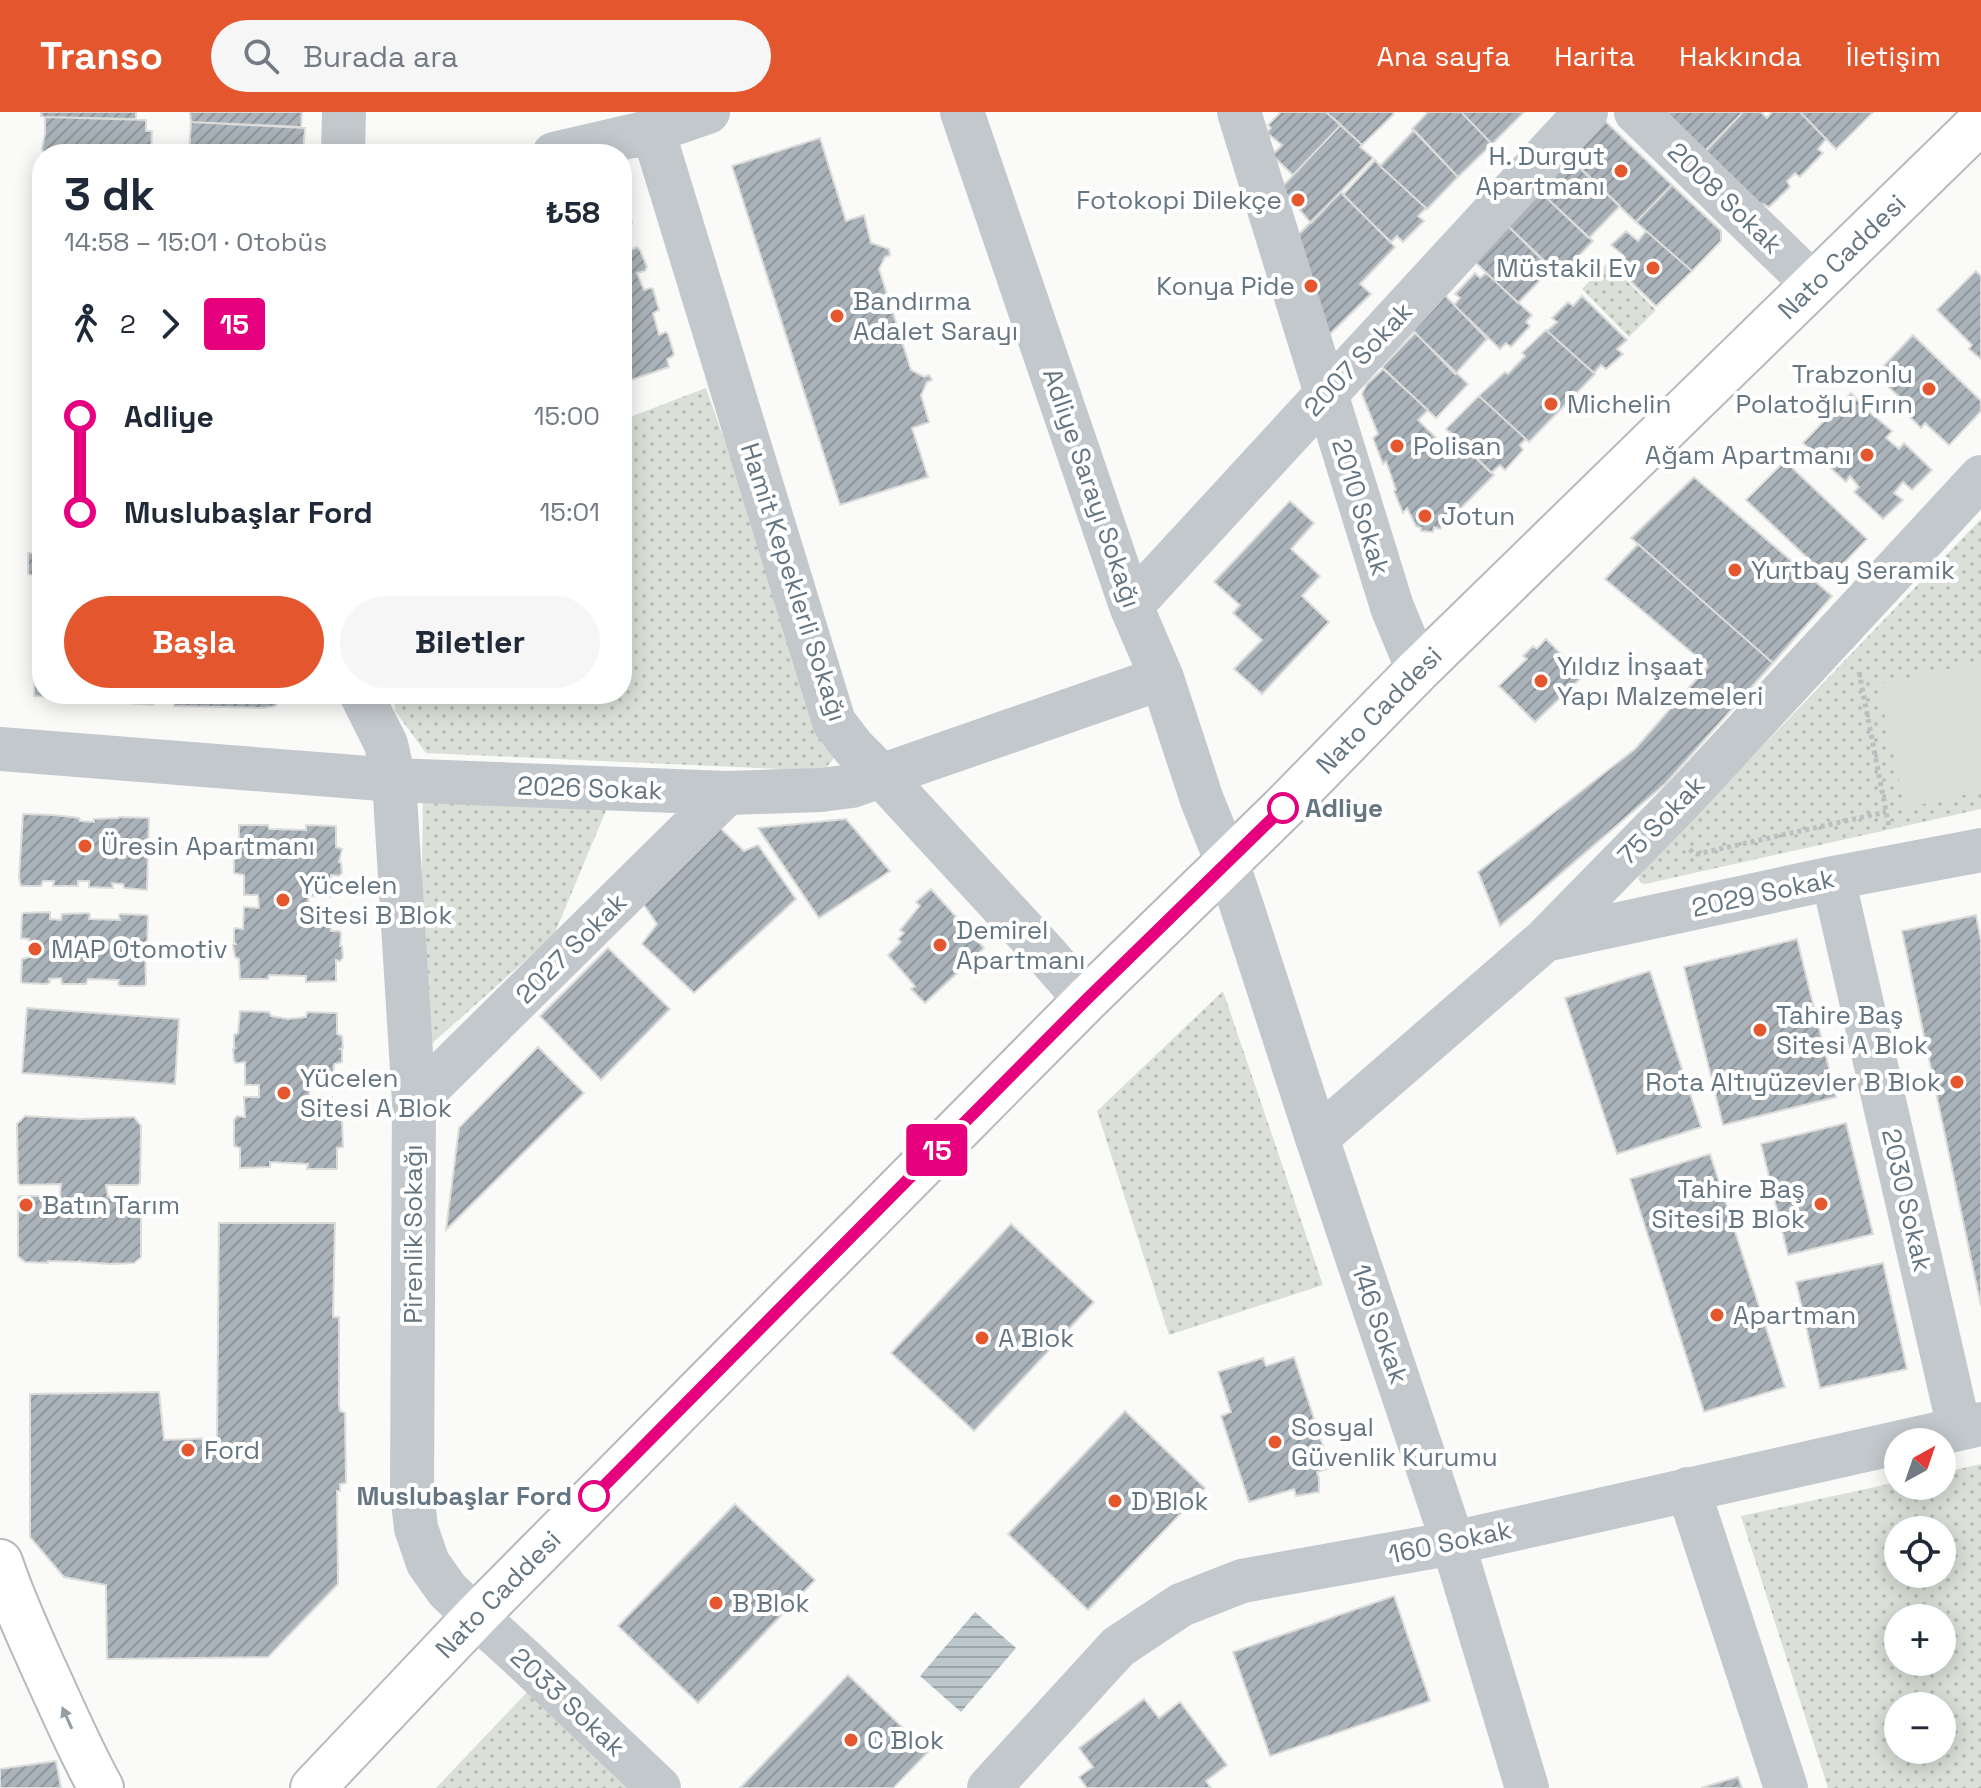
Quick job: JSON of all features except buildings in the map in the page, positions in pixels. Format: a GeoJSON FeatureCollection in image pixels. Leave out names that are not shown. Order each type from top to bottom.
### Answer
{"type":"FeatureCollection","features":[{"type":"Feature","properties":{"kind":"main road","name":"Nato Caddesi"},"geometry":{"type":"LineString","coordinates":[[313,1788],[476,1616],[1086,1000],[1283,808],[1418,670],[1981,121]]}},
{"type":"Feature","properties":{"kind":"main road"},"geometry":{"type":"LineString","coordinates":[[0,1562],[40,1659],[101,1788]]}},
{"type":"Feature","properties":{"kind":"street"},"geometry":{"type":"LineString","coordinates":[[343,144],[344,112]]}},
{"type":"Feature","properties":{"kind":"street"},"geometry":{"type":"LineString","coordinates":[[597,144],[653,131],[708,112]]}},
{"type":"Feature","properties":{"kind":"street","name":"Adliye Sarayı Sokağı"},"geometry":{"type":"LineString","coordinates":[[962,112],[1131,606],[1162,678],[1202,800],[1227,862]]}},
{"type":"Feature","properties":{"kind":"street","name":"2007 Sokak"},"geometry":{"type":"LineString","coordinates":[[1131,606],[1586,112]]}},
{"type":"Feature","properties":{"kind":"street","name":"2008 Sokak"},"geometry":{"type":"LineString","coordinates":[[1636,112],[1813,284]]}},
{"type":"Feature","properties":{"kind":"street","name":"2010 Sokak"},"geometry":{"type":"LineString","coordinates":[[1245,115],[1392,607],[1418,670]]}},
{"type":"Feature","properties":{"kind":"street","name":"Hamit Kepeklerli Sokağı"},"geometry":{"type":"LineString","coordinates":[[653,131],[834,722],[853,747],[1086,1000]]}},
{"type":"Feature","properties":{"kind":"street","name":"75 Sokak"},"geometry":{"type":"LineString","coordinates":[[1317,1138],[1545,940],[1684,798],[1981,477]]}},
{"type":"Feature","properties":{"kind":"street","name":"2026 Sokak"},"geometry":{"type":"LineString","coordinates":[[0,749],[394,780],[727,793],[821,790],[852,786],[1162,678]]}},
{"type":"Feature","properties":{"kind":"street","name":"Pirenlik Sokağı"},"geometry":{"type":"LineString","coordinates":[[366,704],[386,744],[394,780],[414,1102],[413,1504],[416,1528],[428,1563],[448,1591],[476,1616]]}},
{"type":"Feature","properties":{"kind":"street","name":"2027 Sokak"},"geometry":{"type":"LineString","coordinates":[[414,1102],[727,793]]}},
{"type":"Feature","properties":{"kind":"street","name":"2029 Sokak"},"geometry":{"type":"LineString","coordinates":[[1545,940],[1833,878],[1981,850]]}},
{"type":"Feature","properties":{"kind":"street","name":"146 Sokak"},"geometry":{"type":"LineString","coordinates":[[1227,862],[1453,1543],[1527,1788]]}},
{"type":"Feature","properties":{"kind":"street","name":"2030 Sokak"},"geometry":{"type":"LineString","coordinates":[[1833,878],[1970,1426]]}},
{"type":"Feature","properties":{"kind":"street","name":"160 Sokak"},"geometry":{"type":"LineString","coordinates":[[989,1788],[1118,1647],[1181,1605],[1242,1581],[1453,1543],[1970,1426]]}},
{"type":"Feature","properties":{"kind":"street"},"geometry":{"type":"LineString","coordinates":[[1688,1489],[1786,1788]]}},
{"type":"Feature","properties":{"kind":"street","name":"2033 Sokak"},"geometry":{"type":"LineString","coordinates":[[476,1616],[659,1788]]}},
{"type":"Feature","properties":{"kind":"path"},"geometry":{"type":"LineString","coordinates":[[1848,680],[1858,669],[1898,866]]}},
{"type":"Feature","properties":{"kind":"path"},"geometry":{"type":"LineString","coordinates":[[1690,843],[1691,851],[1697,854],[1886,812]]}},
{"type":"Feature","properties":{"kind":"shaded area"},"geometry":{"type":"Polygon","coordinates":[[[1608,262],[1656,310],[1629,337],[1582,289],[1608,262]]]}},
{"type":"Feature","properties":{"kind":"shaded area"},"geometry":{"type":"Polygon","coordinates":[[[706,388],[836,756],[823,771],[426,753],[395,711],[395,704],[632,704],[632,416],[706,388]]]}},
{"type":"Feature","properties":{"kind":"shaded area"},"geometry":{"type":"Polygon","coordinates":[[[1981,519],[1981,809],[1641,883],[1638,879],[1641,872],[1981,519]]]}},
{"type":"Feature","properties":{"kind":"shaded area"},"geometry":{"type":"Polygon","coordinates":[[[1981,662],[1981,791],[1905,808],[1878,684],[1981,662]]]}},
{"type":"Feature","properties":{"kind":"shaded area"},"geometry":{"type":"Polygon","coordinates":[[[423,800],[607,808],[554,935],[419,1055],[423,800]]]}},
{"type":"Feature","properties":{"kind":"shaded area"},"geometry":{"type":"Polygon","coordinates":[[[1223,991],[1323,1285],[1169,1335],[1097,1111],[1223,991]]]}},
{"type":"Feature","properties":{"kind":"shaded area"},"geometry":{"type":"Polygon","coordinates":[[[1981,1464],[1981,1788],[1828,1788],[1741,1516],[1884,1485],[1884,1500],[1956,1500],[1956,1470],[1981,1464]]]}},
{"type":"Feature","properties":{"kind":"shaded area"},"geometry":{"type":"Polygon","coordinates":[[[975,1612],[1016,1648],[961,1712],[920,1676],[975,1612]]]}},
{"type":"Feature","properties":{"kind":"shaded area"},"geometry":{"type":"Polygon","coordinates":[[[529,1690],[628,1788],[436,1788],[529,1690]]]}},
{"type":"Feature","properties":{"kind":"bus line","name":"15"},"geometry":{"type":"LineString","coordinates":[[594,1496],[1086,1000],[1283,808]]}},
{"type":"Feature","properties":{"kind":"place","name":"H. Durgut Apartmanı"},"geometry":{"type":"Point","coordinates":[1621,171]}},
{"type":"Feature","properties":{"kind":"place","name":"Fotokopi Dilekçe"},"geometry":{"type":"Point","coordinates":[1298,200]}},
{"type":"Feature","properties":{"kind":"place","name":"Müstakil Ev"},"geometry":{"type":"Point","coordinates":[1653,268]}},
{"type":"Feature","properties":{"kind":"place","name":"Konya Pide"},"geometry":{"type":"Point","coordinates":[1311,286]}},
{"type":"Feature","properties":{"kind":"place","name":"Bandırma Adalet Sarayı"},"geometry":{"type":"Point","coordinates":[837,316]}},
{"type":"Feature","properties":{"kind":"place","name":"Trabzonlu Polatoğlu Fırın"},"geometry":{"type":"Point","coordinates":[1929,389]}},
{"type":"Feature","properties":{"kind":"place","name":"Michelin"},"geometry":{"type":"Point","coordinates":[1551,404]}},
{"type":"Feature","properties":{"kind":"place","name":"Polisan"},"geometry":{"type":"Point","coordinates":[1397,446]}},
{"type":"Feature","properties":{"kind":"place","name":"Ağam Apartmanı"},"geometry":{"type":"Point","coordinates":[1867,455]}},
{"type":"Feature","properties":{"kind":"place","name":"Jotun"},"geometry":{"type":"Point","coordinates":[1425,516]}},
{"type":"Feature","properties":{"kind":"place","name":"Yurtbay Seramik"},"geometry":{"type":"Point","coordinates":[1735,570]}},
{"type":"Feature","properties":{"kind":"place","name":"Yıldız İnşaat Yapı Malzemeleri"},"geometry":{"type":"Point","coordinates":[1541,681]}},
{"type":"Feature","properties":{"kind":"place","name":"Adliye"},"geometry":{"type":"Point","coordinates":[1283,808]}},
{"type":"Feature","properties":{"kind":"place","name":"Üresin Apartmanı"},"geometry":{"type":"Point","coordinates":[85,846]}},
{"type":"Feature","properties":{"kind":"place","name":"Yücelen Sitesi B Blok"},"geometry":{"type":"Point","coordinates":[283,900]}},
{"type":"Feature","properties":{"kind":"place","name":"Demirel Apartmanı"},"geometry":{"type":"Point","coordinates":[940,945]}},
{"type":"Feature","properties":{"kind":"place","name":"MAP Otomotiv"},"geometry":{"type":"Point","coordinates":[35,949]}},
{"type":"Feature","properties":{"kind":"place","name":"Tahire Baş Sitesi A Blok"},"geometry":{"type":"Point","coordinates":[1760,1030]}},
{"type":"Feature","properties":{"kind":"place","name":"Rota Altıyüzevler B Blok"},"geometry":{"type":"Point","coordinates":[1957,1082]}},
{"type":"Feature","properties":{"kind":"place","name":"Yücelen Sitesi A Blok"},"geometry":{"type":"Point","coordinates":[284,1093]}},
{"type":"Feature","properties":{"kind":"place","name":"Tahire Baş Sitesi B Blok"},"geometry":{"type":"Point","coordinates":[1821,1204]}},
{"type":"Feature","properties":{"kind":"place","name":"Batın Tarım"},"geometry":{"type":"Point","coordinates":[26,1205]}},
{"type":"Feature","properties":{"kind":"place","name":"Apartman"},"geometry":{"type":"Point","coordinates":[1717,1315]}},
{"type":"Feature","properties":{"kind":"place","name":"A Blok"},"geometry":{"type":"Point","coordinates":[982,1338]}},
{"type":"Feature","properties":{"kind":"place","name":"Sosyal Güvenlik Kurumu"},"geometry":{"type":"Point","coordinates":[1275,1442]}},
{"type":"Feature","properties":{"kind":"place","name":"Ford"},"geometry":{"type":"Point","coordinates":[188,1450]}},
{"type":"Feature","properties":{"kind":"place","name":"Muslubaşlar Ford"},"geometry":{"type":"Point","coordinates":[594,1496]}},
{"type":"Feature","properties":{"kind":"place","name":"D Blok"},"geometry":{"type":"Point","coordinates":[1115,1501]}},
{"type":"Feature","properties":{"kind":"place","name":"B Blok"},"geometry":{"type":"Point","coordinates":[716,1603]}},
{"type":"Feature","properties":{"kind":"place","name":"C Blok"},"geometry":{"type":"Point","coordinates":[851,1740]}}]}
